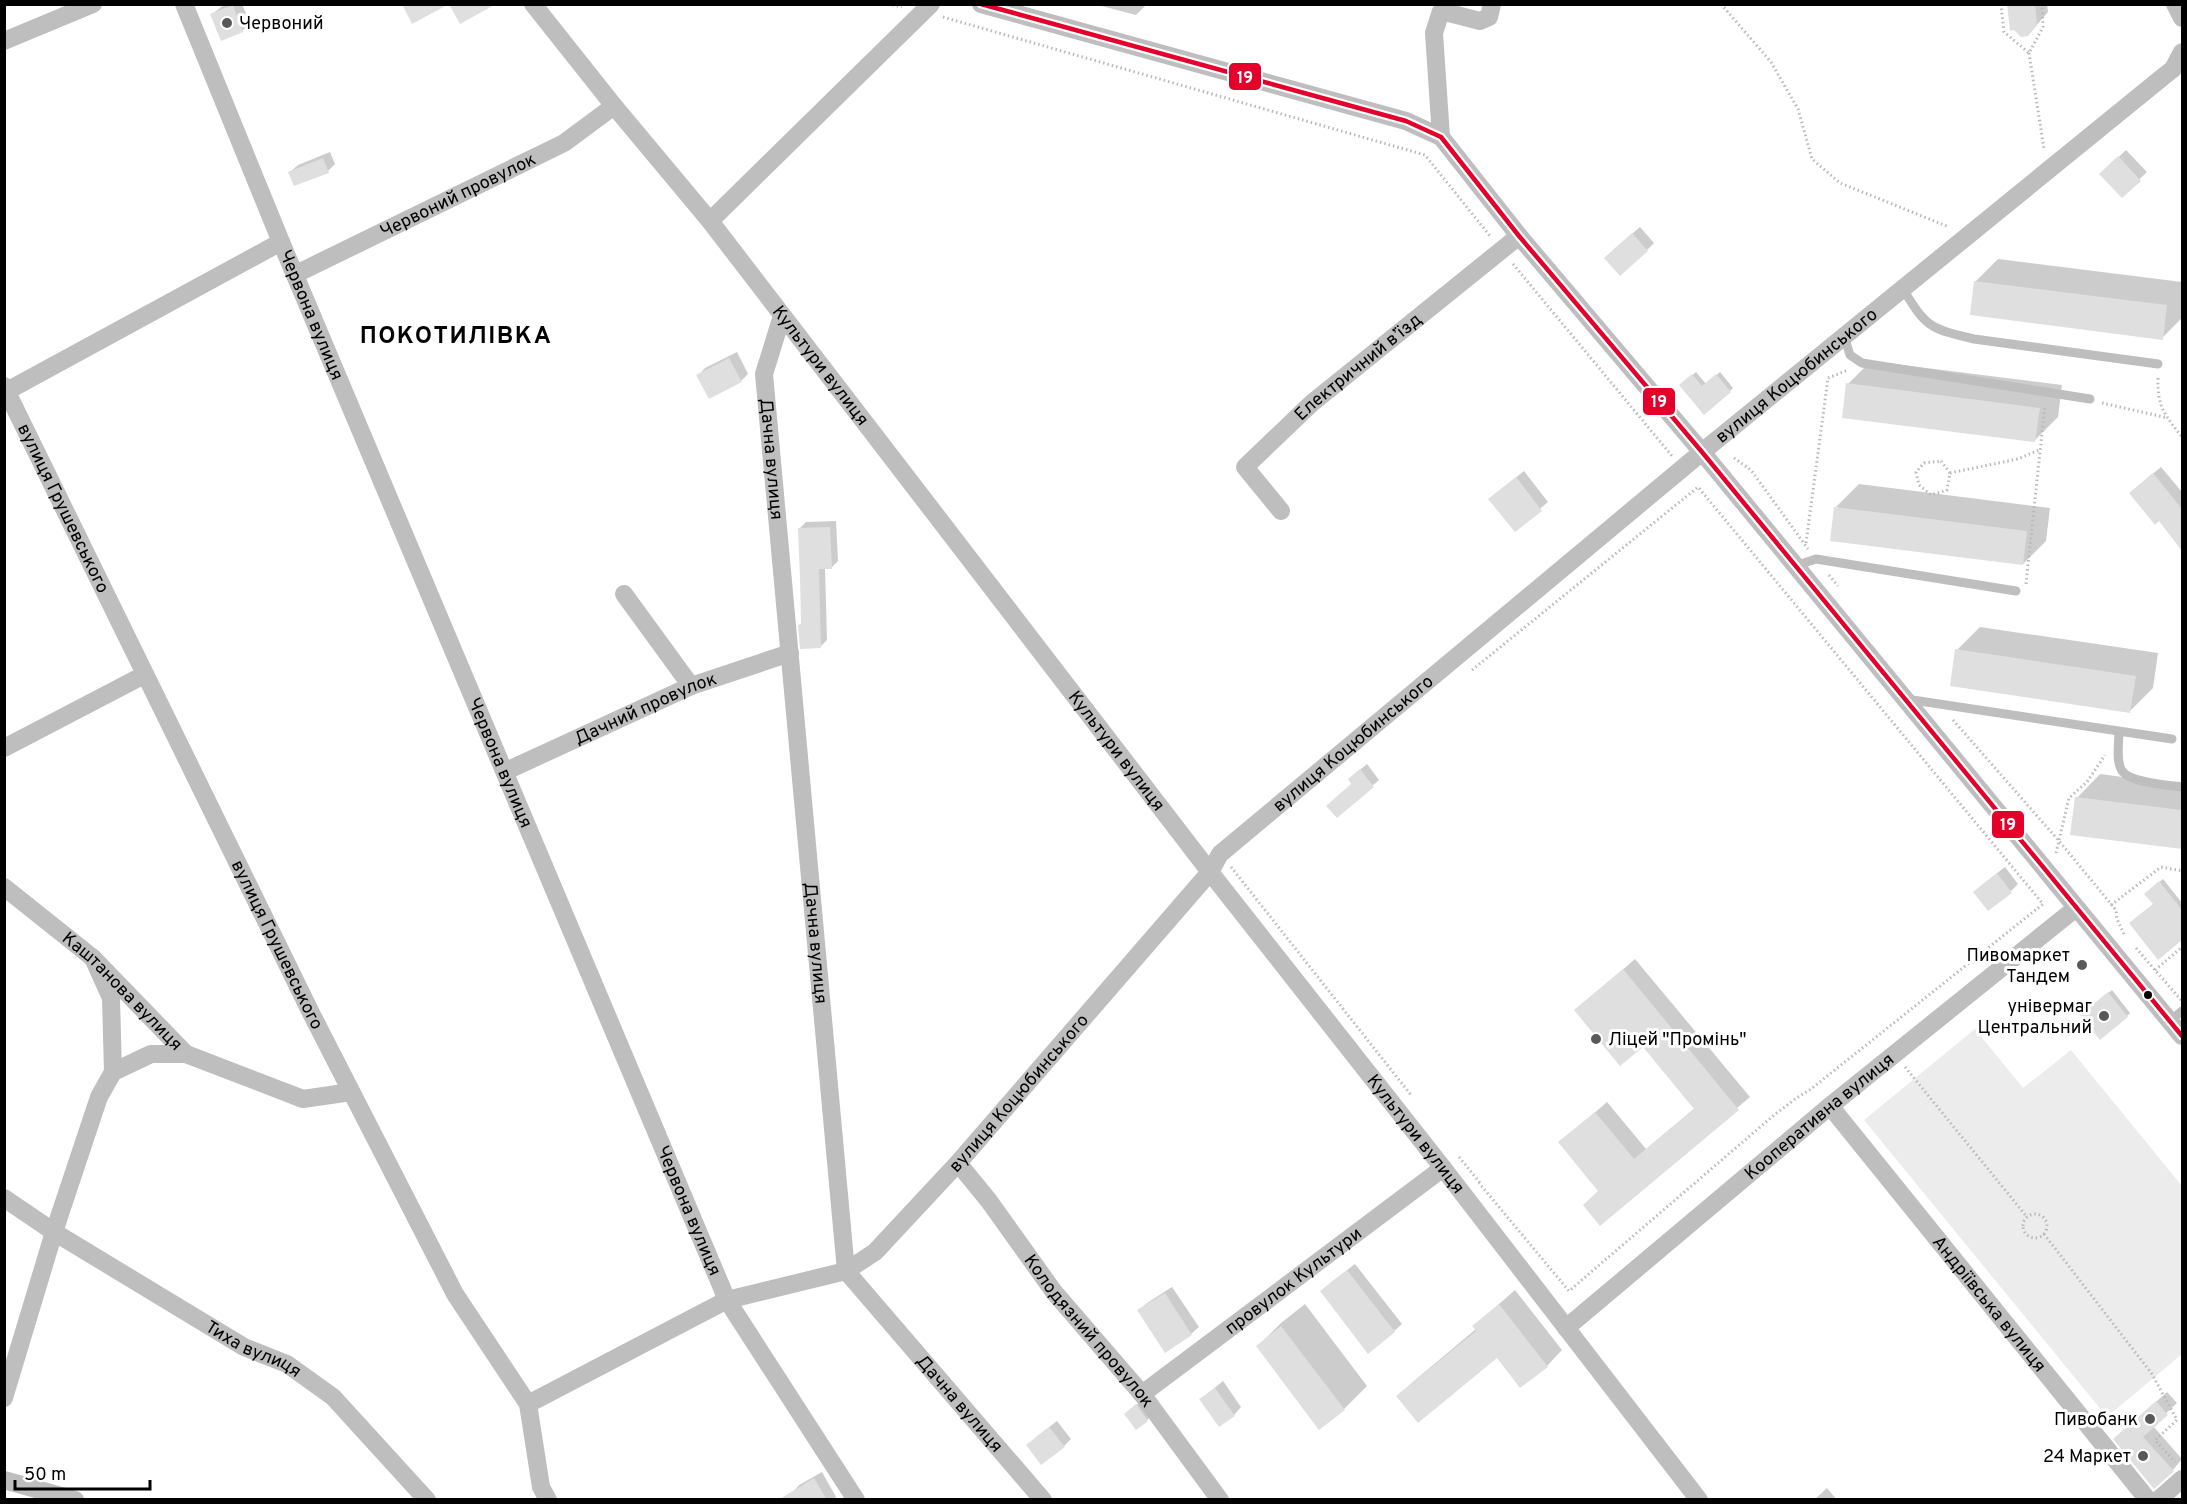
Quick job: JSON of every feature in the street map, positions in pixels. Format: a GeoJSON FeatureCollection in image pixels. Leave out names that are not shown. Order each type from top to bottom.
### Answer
{"type":"FeatureCollection","features":[{"type":"Feature","properties":{"kind":"street"},"geometry":{"type":"LineString","coordinates":[[4,41],[93,4]]}},
{"type":"Feature","properties":{"kind":"street","name":"Червона вулиця"},"geometry":{"type":"LineString","coordinates":[[184,4],[281,242],[506,771],[727,1300],[856,1500]]}},
{"type":"Feature","properties":{"kind":"street","name":"Культури вулиця"},"geometry":{"type":"LineString","coordinates":[[534,4],[614,106],[710,221],[1209,872],[1443,1168],[1700,1500]]}},
{"type":"Feature","properties":{"kind":"street"},"geometry":{"type":"LineString","coordinates":[[981,4],[1406,121],[1441,137],[1519,236],[1702,452],[2076,908],[2176,1016],[2182,1036]]}},
{"type":"Feature","properties":{"kind":"street"},"geometry":{"type":"LineString","coordinates":[[1441,137],[1434,33],[1441,11],[1480,21],[1489,17],[1492,4]]}},
{"type":"Feature","properties":{"kind":"street"},"geometry":{"type":"LineString","coordinates":[[2175,4],[2182,18]]}},
{"type":"Feature","properties":{"kind":"street"},"geometry":{"type":"LineString","coordinates":[[710,221],[927,8]]}},
{"type":"Feature","properties":{"kind":"street","name":"вулиця Коцюбинського"},"geometry":{"type":"LineString","coordinates":[[528,1404],[727,1300],[846,1271],[875,1252],[958,1163],[1209,872],[1220,854],[1240,835],[1682,468],[2173,69],[2182,52]]}},
{"type":"Feature","properties":{"kind":"street","name":"Червоний провулок"},"geometry":{"type":"LineString","coordinates":[[296,274],[564,143],[614,106]]}},
{"type":"Feature","properties":{"kind":"street","name":"Електричний в’їзд"},"geometry":{"type":"LineString","coordinates":[[1281,511],[1245,467],[1312,403],[1519,236]]}},
{"type":"Feature","properties":{"kind":"street"},"geometry":{"type":"LineString","coordinates":[[6,389],[281,242]]}},
{"type":"Feature","properties":{"kind":"street","name":"Дачна вулиця"},"geometry":{"type":"LineString","coordinates":[[782,316],[764,374],[846,1271],[1043,1500]]}},
{"type":"Feature","properties":{"kind":"street","name":"вулиця Грушевського"},"geometry":{"type":"LineString","coordinates":[[6,389],[144,675],[351,1092],[455,1294],[528,1404],[541,1486],[548,1500]]}},
{"type":"Feature","properties":{"kind":"street"},"geometry":{"type":"LineString","coordinates":[[624,594],[691,686]]}},
{"type":"Feature","properties":{"kind":"street","name":"Дачний провулок"},"geometry":{"type":"LineString","coordinates":[[506,771],[691,686],[790,653]]}},
{"type":"Feature","properties":{"kind":"street"},"geometry":{"type":"LineString","coordinates":[[4,747],[144,675]]}},
{"type":"Feature","properties":{"kind":"street","name":"Каштанова вулиця"},"geometry":{"type":"LineString","coordinates":[[4,886],[93,958],[186,1054],[303,1099],[351,1092]]}},
{"type":"Feature","properties":{"kind":"street","name":"Кооперативна вулиця"},"geometry":{"type":"LineString","coordinates":[[1566,1328],[1830,1106],[2076,908]]}},
{"type":"Feature","properties":{"kind":"street"},"geometry":{"type":"LineString","coordinates":[[4,1398],[54,1232],[99,1098],[113,1072],[111,998],[93,958]]}},
{"type":"Feature","properties":{"kind":"street"},"geometry":{"type":"LineString","coordinates":[[113,1072],[151,1054],[186,1054]]}},
{"type":"Feature","properties":{"kind":"street","name":"Андріївська вулиця"},"geometry":{"type":"LineString","coordinates":[[1830,1106],[2148,1500]]}},
{"type":"Feature","properties":{"kind":"street","name":"Колодязний провулок"},"geometry":{"type":"LineString","coordinates":[[958,1163],[989,1201],[1054,1292],[1142,1394],[1220,1500]]}},
{"type":"Feature","properties":{"kind":"street","name":"провулок Культури"},"geometry":{"type":"LineString","coordinates":[[1142,1394],[1443,1168]]}},
{"type":"Feature","properties":{"kind":"street","name":"Тиха вулиця"},"geometry":{"type":"LineString","coordinates":[[4,1198],[54,1232],[244,1347],[287,1364],[333,1397],[427,1500]]}},
{"type":"Feature","properties":{"kind":"street"},"geometry":{"type":"LineString","coordinates":[[2158,1500],[2179,1471]]}},
{"type":"Feature","properties":{"kind":"street"},"geometry":{"type":"LineString","coordinates":[[4,1480],[75,1500]]}},
{"type":"Feature","properties":{"kind":"lane"},"geometry":{"type":"LineString","coordinates":[[1903,289],[1929,325],[1947,333],[1974,339],[2158,364]]}},
{"type":"Feature","properties":{"kind":"lane"},"geometry":{"type":"LineString","coordinates":[[1844,336],[1850,356],[1862,363],[2090,399]]}},
{"type":"Feature","properties":{"kind":"lane"},"geometry":{"type":"LineString","coordinates":[[1795,566],[1816,559],[2016,591]]}},
{"type":"Feature","properties":{"kind":"lane"},"geometry":{"type":"LineString","coordinates":[[1904,699],[2172,740]]}},
{"type":"Feature","properties":{"kind":"lane"},"geometry":{"type":"LineString","coordinates":[[2119,731],[2120,768],[2125,776],[2182,787]]}},
{"type":"Feature","properties":{"kind":"path"},"geometry":{"type":"LineString","coordinates":[[888,4],[927,8],[1425,155],[2043,904],[1855,1055],[1773,1116],[1569,1291],[1458,1156]]}},
{"type":"Feature","properties":{"kind":"path"},"geometry":{"type":"LineString","coordinates":[[1721,4],[1771,62],[1798,109],[1812,159],[1840,183],[1969,235]]}},
{"type":"Feature","properties":{"kind":"path"},"geometry":{"type":"LineString","coordinates":[[2001,4],[2004,32],[2030,53]]}},
{"type":"Feature","properties":{"kind":"path"},"geometry":{"type":"LineString","coordinates":[[2042,4],[2043,27],[2030,53],[2045,154]]}},
{"type":"Feature","properties":{"kind":"path"},"geometry":{"type":"LineString","coordinates":[[1805,545],[1828,378],[1862,363]]}},
{"type":"Feature","properties":{"kind":"path"},"geometry":{"type":"LineString","coordinates":[[2158,364],[2157,397],[2168,418],[2182,437]]}},
{"type":"Feature","properties":{"kind":"path"},"geometry":{"type":"LineString","coordinates":[[2016,591],[2026,586],[2046,393]]}},
{"type":"Feature","properties":{"kind":"path"},"geometry":{"type":"LineString","coordinates":[[2090,399],[2168,418]]}},
{"type":"Feature","properties":{"kind":"path"},"geometry":{"type":"LineString","coordinates":[[1950,472],[2018,459],[2039,450]]}},
{"type":"Feature","properties":{"kind":"path"},"geometry":{"type":"LineString","coordinates":[[1734,458],[1751,470],[1805,545],[1845,595]]}},
{"type":"Feature","properties":{"kind":"path"},"geometry":{"type":"LineString","coordinates":[[1941,461],[1950,472],[1947,490],[1931,495],[1919,485],[1916,472],[1924,463],[1941,461]]}},
{"type":"Feature","properties":{"kind":"path"},"geometry":{"type":"LineString","coordinates":[[1469,672],[1698,487]]}},
{"type":"Feature","properties":{"kind":"path"},"geometry":{"type":"LineString","coordinates":[[1932,703],[1959,725],[2060,841],[2116,910],[2124,936]]}},
{"type":"Feature","properties":{"kind":"path"},"geometry":{"type":"LineString","coordinates":[[2060,841],[2069,798],[2087,782],[2108,751],[2119,742]]}},
{"type":"Feature","properties":{"kind":"path"},"geometry":{"type":"LineString","coordinates":[[1230,865],[1414,1099]]}},
{"type":"Feature","properties":{"kind":"path"},"geometry":{"type":"LineString","coordinates":[[2111,905],[2161,867],[2182,871]]}},
{"type":"Feature","properties":{"kind":"path"},"geometry":{"type":"LineString","coordinates":[[2132,945],[2182,1002]]}},
{"type":"Feature","properties":{"kind":"path"},"geometry":{"type":"LineString","coordinates":[[2155,970],[2182,947]]}},
{"type":"Feature","properties":{"kind":"path"},"geometry":{"type":"LineString","coordinates":[[1895,1054],[2027,1217]]}},
{"type":"Feature","properties":{"kind":"path"},"geometry":{"type":"LineString","coordinates":[[2035,1214],[2045,1219],[2047,1227],[2044,1234],[2033,1237],[2026,1234],[2024,1223],[2027,1217],[2035,1214]]}},
{"type":"Feature","properties":{"kind":"path"},"geometry":{"type":"LineString","coordinates":[[2044,1234],[2152,1374],[2177,1420],[2155,1440],[2179,1471]]}},
{"type":"Feature","properties":{"kind":"shaded area"},"geometry":{"type":"Polygon","coordinates":[[[1975,1029],[2023,1088],[2071,1050],[2182,1186],[2182,1354],[2107,1417],[1864,1120],[1975,1029]]]}},
{"type":"Feature","properties":{"kind":"building"},"geometry":{"type":"Polygon","coordinates":[[[402,4],[449,4],[412,24],[402,4]]]}},
{"type":"Feature","properties":{"kind":"building"},"geometry":{"type":"Polygon","coordinates":[[[449,4],[496,4],[460,24],[449,4]]]}},
{"type":"Feature","properties":{"kind":"building"},"geometry":{"type":"Polygon","coordinates":[[[2007,4],[2035,4],[2037,25],[2028,36],[2021,37],[2014,30],[2010,31],[2007,4]]]}},
{"type":"Feature","properties":{"kind":"building","name":"Червоний"},"geometry":{"type":"Polygon","coordinates":[[[233,5],[243,32],[221,41],[210,14],[233,5]]]}},
{"type":"Feature","properties":{"kind":"building"},"geometry":{"type":"Polygon","coordinates":[[[2118,156],[2141,181],[2122,198],[2099,174],[2118,156]]]}},
{"type":"Feature","properties":{"kind":"building"},"geometry":{"type":"Polygon","coordinates":[[[323,158],[329,173],[294,186],[288,172],[323,158]]]}},
{"type":"Feature","properties":{"kind":"building"},"geometry":{"type":"Polygon","coordinates":[[[1632,233],[1648,251],[1620,276],[1604,258],[1632,233]]]}},
{"type":"Feature","properties":{"kind":"building"},"geometry":{"type":"Polygon","coordinates":[[[1974,281],[2167,305],[2163,340],[1970,315],[1974,281]]]}},
{"type":"Feature","properties":{"kind":"building"},"geometry":{"type":"Polygon","coordinates":[[[729,358],[742,382],[709,399],[696,375],[729,358]]]}},
{"type":"Feature","properties":{"kind":"building"},"geometry":{"type":"Polygon","coordinates":[[[1692,374],[1702,386],[1716,374],[1731,392],[1704,415],[1679,385],[1692,374]]]}},
{"type":"Feature","properties":{"kind":"building"},"geometry":{"type":"Polygon","coordinates":[[[1846,383],[2040,408],[2035,442],[1842,418],[1846,383]]]}},
{"type":"Feature","properties":{"kind":"building"},"geometry":{"type":"Polygon","coordinates":[[[2153,473],[2182,509],[2182,551],[2159,521],[2155,525],[2129,493],[2153,473]]]}},
{"type":"Feature","properties":{"kind":"building"},"geometry":{"type":"Polygon","coordinates":[[[1516,477],[1542,511],[1515,532],[1488,499],[1516,477]]]}},
{"type":"Feature","properties":{"kind":"building"},"geometry":{"type":"Polygon","coordinates":[[[1834,507],[2027,531],[2023,565],[1830,541],[1834,507]]]}},
{"type":"Feature","properties":{"kind":"building"},"geometry":{"type":"Polygon","coordinates":[[[830,527],[832,569],[819,569],[821,648],[800,649],[798,528],[830,527]]]}},
{"type":"Feature","properties":{"kind":"building"},"geometry":{"type":"Polygon","coordinates":[[[1955,649],[2136,676],[2130,713],[1950,686],[1955,649]]]}},
{"type":"Feature","properties":{"kind":"building"},"geometry":{"type":"Polygon","coordinates":[[[1360,769],[1374,787],[1337,818],[1326,806],[1351,784],[1348,779],[1360,769]]]}},
{"type":"Feature","properties":{"kind":"building"},"geometry":{"type":"Polygon","coordinates":[[[2075,797],[2182,810],[2182,849],[2070,835],[2075,797]]]}},
{"type":"Feature","properties":{"kind":"building"},"geometry":{"type":"Polygon","coordinates":[[[1997,873],[2012,893],[1988,911],[1973,892],[1997,873]]]}},
{"type":"Feature","properties":{"kind":"building"},"geometry":{"type":"Polygon","coordinates":[[[2159,881],[2182,910],[2182,940],[2158,960],[2129,923],[2153,904],[2144,894],[2159,881]]]}},
{"type":"Feature","properties":{"kind":"building"},"geometry":{"type":"Polygon","coordinates":[[[1623,969],[1739,1110],[1600,1226],[1583,1205],[1598,1191],[1558,1142],[1595,1112],[1634,1159],[1694,1109],[1643,1047],[1620,1066],[1574,1010],[1623,969]]]}},
{"type":"Feature","properties":{"kind":"building","name":"універмаг Центральний"},"geometry":{"type":"Polygon","coordinates":[[[2108,992],[2128,1017],[2100,1040],[2080,1015],[2108,992]]]}},
{"type":"Feature","properties":{"kind":"building"},"geometry":{"type":"Polygon","coordinates":[[[1347,1270],[1395,1332],[1368,1354],[1320,1291],[1347,1270]]]}},
{"type":"Feature","properties":{"kind":"building"},"geometry":{"type":"Polygon","coordinates":[[[1165,1293],[1192,1335],[1165,1353],[1137,1310],[1165,1293]]]}},
{"type":"Feature","properties":{"kind":"building"},"geometry":{"type":"Polygon","coordinates":[[[1499,1304],[1548,1367],[1520,1388],[1497,1358],[1418,1423],[1396,1396],[1476,1331],[1472,1326],[1499,1304]]]}},
{"type":"Feature","properties":{"kind":"building"},"geometry":{"type":"Polygon","coordinates":[[[1281,1326],[1345,1410],[1319,1430],[1256,1346],[1281,1326]]]}},
{"type":"Feature","properties":{"kind":"building"},"geometry":{"type":"Polygon","coordinates":[[[1215,1388],[1235,1416],[1219,1427],[1199,1399],[1215,1388]]]}},
{"type":"Feature","properties":{"kind":"building","name":"24 Маркет"},"geometry":{"type":"Polygon","coordinates":[[[2156,1401],[2168,1415],[2143,1437],[2174,1471],[2154,1489],[2113,1439],[2156,1401]]]}},
{"type":"Feature","properties":{"kind":"building"},"geometry":{"type":"Polygon","coordinates":[[[1136,1404],[1148,1421],[1136,1430],[1124,1414],[1136,1404]]]}},
{"type":"Feature","properties":{"kind":"building"},"geometry":{"type":"Polygon","coordinates":[[[1049,1427],[1065,1447],[1041,1465],[1026,1445],[1049,1427]]]}},
{"type":"Feature","properties":{"kind":"building"},"geometry":{"type":"Polygon","coordinates":[[[814,1478],[827,1500],[778,1500],[814,1478]]]}},
{"type":"Feature","properties":{"kind":"transit line","name":"19"},"geometry":{"type":"LineString","coordinates":[[981,4],[1406,121],[1441,137],[1519,236],[1702,452],[2182,1036]]}},
{"type":"Feature","properties":{"kind":"place","name":"Червоний"},"geometry":{"type":"Point","coordinates":[227,23]}},
{"type":"Feature","properties":{"kind":"place","name":"Пивомаркет Тандем"},"geometry":{"type":"Point","coordinates":[2082,965]}},
{"type":"Feature","properties":{"kind":"place","name":"універмаг Центральний"},"geometry":{"type":"Point","coordinates":[2104,1016]}},
{"type":"Feature","properties":{"kind":"place","name":"Ліцей \"Промінь\""},"geometry":{"type":"Point","coordinates":[1596,1039]}},
{"type":"Feature","properties":{"kind":"place","name":"Пивобанк"},"geometry":{"type":"Point","coordinates":[2150,1419]}},
{"type":"Feature","properties":{"kind":"place","name":"24 Маркет"},"geometry":{"type":"Point","coordinates":[2143,1456]}},
{"type":"Feature","properties":{"kind":"district","name":"ПОКОТИЛІВКА"},"geometry":{"type":"Point","coordinates":[456,335]}}]}
